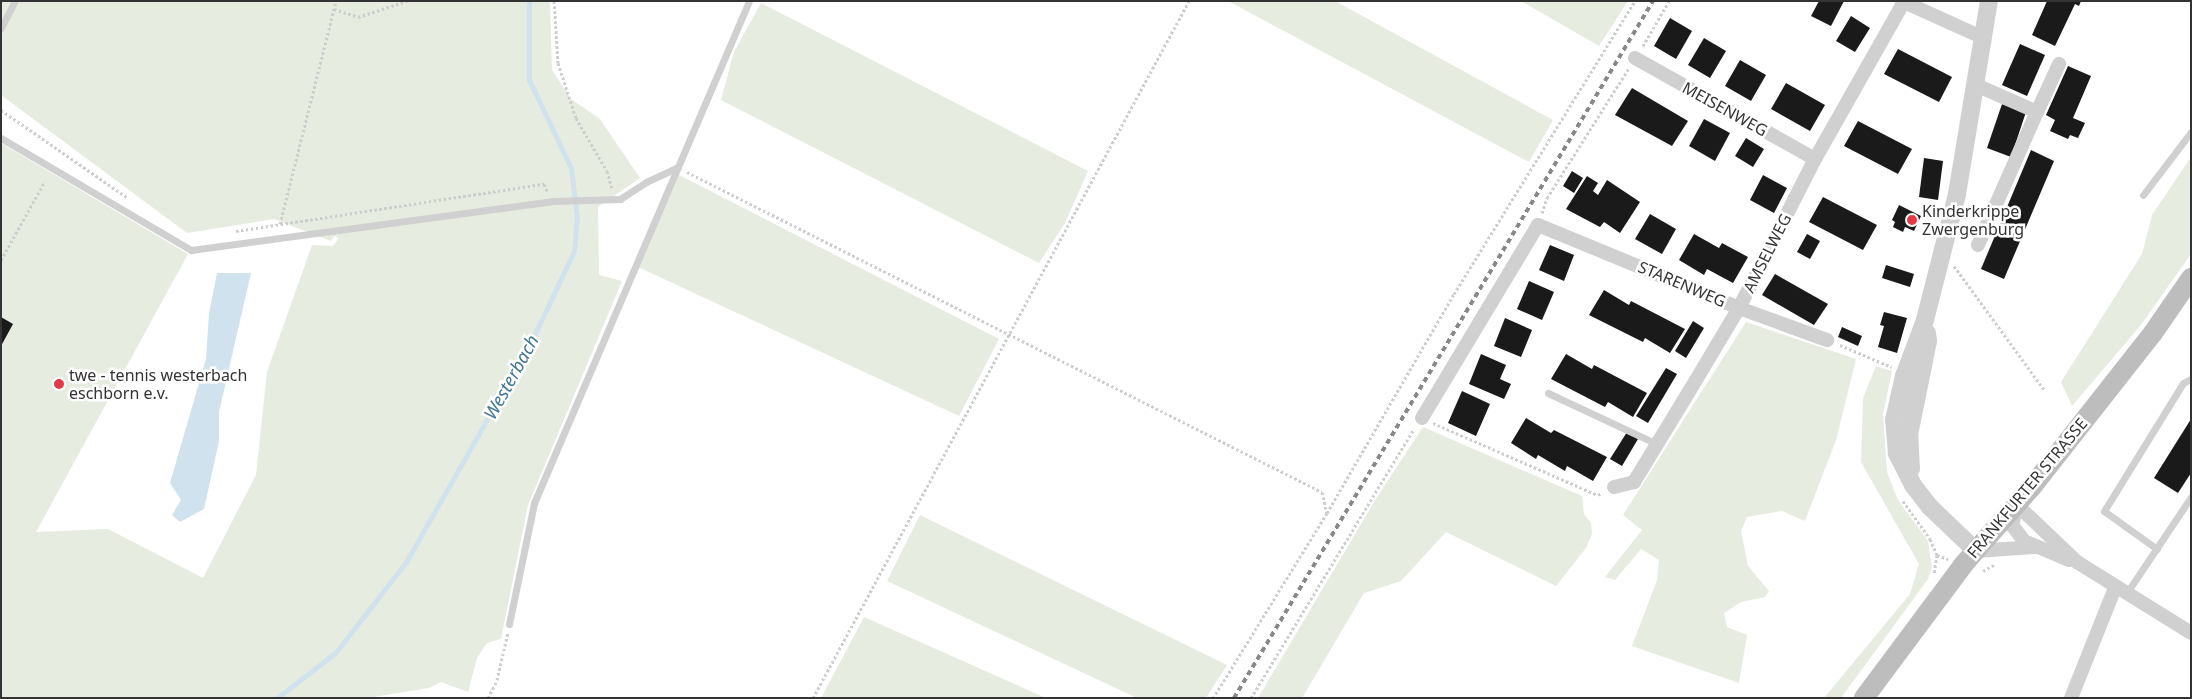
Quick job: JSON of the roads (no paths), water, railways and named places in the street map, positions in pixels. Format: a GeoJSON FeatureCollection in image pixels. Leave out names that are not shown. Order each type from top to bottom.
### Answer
{"type":"FeatureCollection","features":[{"type":"Feature","properties":{"kind":"main road","name":"FRANKFURTER STRASSE"},"geometry":{"type":"LineString","coordinates":[[1864,698],[1976,551],[2017,505],[2153,333],[2191,278]]}},
{"type":"Feature","properties":{"kind":"street"},"geometry":{"type":"LineString","coordinates":[[1989,1],[1957,194],[1925,320],[1904,376],[1894,420],[1897,452],[1913,485],[1930,507],[1976,551],[2035,547]]}},
{"type":"Feature","properties":{"kind":"street"},"geometry":{"type":"LineString","coordinates":[[1903,2],[1984,38]]}},
{"type":"Feature","properties":{"kind":"street","name":"AMSELWEG"},"geometry":{"type":"LineString","coordinates":[[1614,487],[1634,482],[1658,444],[1739,308],[1815,159],[1903,2]]}},
{"type":"Feature","properties":{"kind":"street","name":"MEISENWEG"},"geometry":{"type":"LineString","coordinates":[[1635,58],[1815,159]]}},
{"type":"Feature","properties":{"kind":"street"},"geometry":{"type":"LineString","coordinates":[[1978,246],[2059,64]]}},
{"type":"Feature","properties":{"kind":"street"},"geometry":{"type":"LineString","coordinates":[[1976,85],[2037,112]]}},
{"type":"Feature","properties":{"kind":"street","name":"STARENWEG"},"geometry":{"type":"LineString","coordinates":[[1422,418],[1538,225],[1739,308],[1826,340]]}},
{"type":"Feature","properties":{"kind":"street"},"geometry":{"type":"LineString","coordinates":[[2077,562],[2035,547],[2024,541],[2012,525],[2017,505],[2077,562],[2120,591],[2191,633]]}},
{"type":"Feature","properties":{"kind":"street"},"geometry":{"type":"LineString","coordinates":[[2071,698],[2120,591]]}},
{"type":"Feature","properties":{"kind":"lane"},"geometry":{"type":"LineString","coordinates":[[1,28],[15,1]]}},
{"type":"Feature","properties":{"kind":"lane"},"geometry":{"type":"LineString","coordinates":[[509,624],[534,503],[750,1]]}},
{"type":"Feature","properties":{"kind":"lane"},"geometry":{"type":"LineString","coordinates":[[2143,195],[2191,132]]}},
{"type":"Feature","properties":{"kind":"lane"},"geometry":{"type":"LineString","coordinates":[[1,138],[191,250],[552,201],[592,197],[620,199],[678,167]]}},
{"type":"Feature","properties":{"kind":"lane"},"geometry":{"type":"LineString","coordinates":[[2157,549],[2104,511],[2183,383],[2191,379]]}},
{"type":"Feature","properties":{"kind":"lane"},"geometry":{"type":"LineString","coordinates":[[1548,392],[1658,444]]}},
{"type":"Feature","properties":{"kind":"lane"},"geometry":{"type":"LineString","coordinates":[[2120,591],[2157,549],[2191,497]]}},
{"type":"Feature","properties":{"kind":"water"},"geometry":{"type":"Polygon","coordinates":[[[217,273],[251,273],[219,412],[219,441],[204,509],[180,522],[172,515],[181,500],[170,483],[206,359],[209,313],[217,273]]]}},
{"type":"Feature","properties":{"kind":"waterway","name":"Westerbach"},"geometry":{"type":"LineString","coordinates":[[277,698],[336,652],[406,562],[533,338],[574,251],[577,217],[571,168],[529,80],[529,1]]}},
{"type":"Feature","properties":{"kind":"railway"},"geometry":{"type":"LineString","coordinates":[[1234,698],[1653,1]]}},
{"type":"Feature","properties":{"kind":"place","name":"Kinderkrippe Zwergenburg"},"geometry":{"type":"Point","coordinates":[1912,220]}},
{"type":"Feature","properties":{"kind":"place","name":"twe - tennis westerbach eschborn e.v."},"geometry":{"type":"Point","coordinates":[59,384]}}]}
